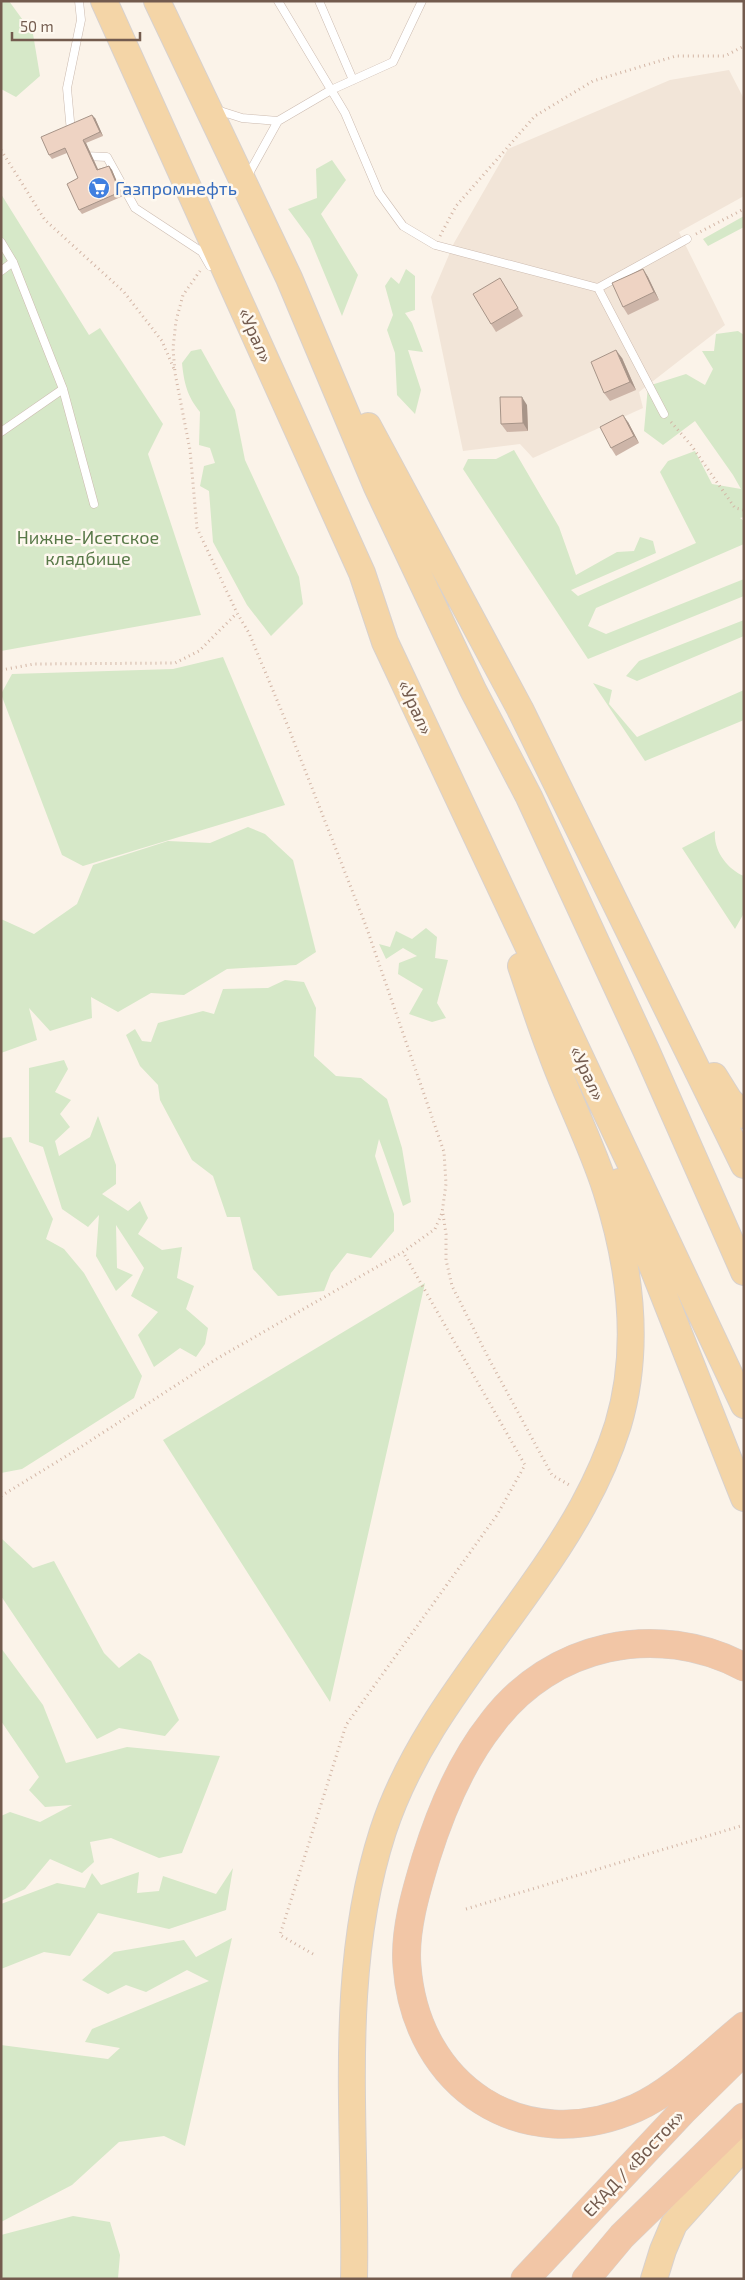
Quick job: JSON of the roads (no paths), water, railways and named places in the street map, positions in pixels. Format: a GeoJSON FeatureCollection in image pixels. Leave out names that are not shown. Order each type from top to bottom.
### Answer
{"type":"FeatureCollection","features":[{"type":"Feature","properties":{"kind":"highway"},"geometry":{"type":"LineString","coordinates":[[744,1666],[726,1657],[672,1644],[641,1642],[614,1645],[579,1657],[550,1671],[518,1694],[492,1721],[468,1757],[449,1796],[431,1844],[417,1890],[409,1932],[406,1963],[411,1999],[420,2029],[442,2065],[458,2083],[485,2103],[512,2116],[541,2123],[575,2125],[614,2117],[638,2108],[659,2096],[744,2026]]}},
{"type":"Feature","properties":{"kind":"highway","name":"ЕКАД / «Восток»"},"geometry":{"type":"LineString","coordinates":[[526,2279],[675,2119],[744,2051]]}},
{"type":"Feature","properties":{"kind":"highway"},"geometry":{"type":"LineString","coordinates":[[586,2279],[622,2236],[744,2117]]}},
{"type":"Feature","properties":{"kind":"main road","name":"«Урал»"},"geometry":{"type":"LineString","coordinates":[[104,1],[362,573],[385,642],[744,1405]]}},
{"type":"Feature","properties":{"kind":"main road"},"geometry":{"type":"LineString","coordinates":[[156,1],[289,278],[520,709],[744,1165]]}},
{"type":"Feature","properties":{"kind":"main road"},"geometry":{"type":"LineString","coordinates":[[289,278],[377,487],[473,690],[530,797],[646,1050],[744,1272]]}},
{"type":"Feature","properties":{"kind":"main road"},"geometry":{"type":"LineString","coordinates":[[385,642],[465,833],[596,1122],[744,1498]]}},
{"type":"Feature","properties":{"kind":"main road"},"geometry":{"type":"LineString","coordinates":[[354,2279],[352,2045],[355,1983],[368,1890],[382,1834],[412,1760],[433,1725],[565,1539],[591,1492],[618,1425],[628,1381],[631,1336],[628,1288],[622,1245],[605,1187],[551,1052],[510,932]]}},
{"type":"Feature","properties":{"kind":"main road"},"geometry":{"type":"LineString","coordinates":[[662,1001],[683,1027],[729,1100],[744,1116]]}},
{"type":"Feature","properties":{"kind":"main road"},"geometry":{"type":"LineString","coordinates":[[654,2279],[674,2224],[744,2146]]}},
{"type":"Feature","properties":{"kind":"lane"},"geometry":{"type":"LineString","coordinates":[[72,140],[67,88],[81,20],[79,1]]}},
{"type":"Feature","properties":{"kind":"lane"},"geometry":{"type":"LineString","coordinates":[[278,1],[345,113],[378,192],[404,226],[435,245],[598,288],[687,239]]}},
{"type":"Feature","properties":{"kind":"lane"},"geometry":{"type":"LineString","coordinates":[[319,1],[353,80]]}},
{"type":"Feature","properties":{"kind":"lane"},"geometry":{"type":"LineString","coordinates":[[244,184],[278,121],[331,90],[393,62],[422,1]]}},
{"type":"Feature","properties":{"kind":"lane"},"geometry":{"type":"LineString","coordinates":[[203,98],[218,111],[242,118],[278,121]]}},
{"type":"Feature","properties":{"kind":"lane"},"geometry":{"type":"LineString","coordinates":[[76,148],[80,156],[108,156],[135,208],[202,252],[215,276]]}},
{"type":"Feature","properties":{"kind":"lane"},"geometry":{"type":"LineString","coordinates":[[1,242],[13,262],[63,389],[94,504]]}},
{"type":"Feature","properties":{"kind":"lane"},"geometry":{"type":"LineString","coordinates":[[1,271],[13,262]]}},
{"type":"Feature","properties":{"kind":"lane"},"geometry":{"type":"LineString","coordinates":[[598,288],[664,414]]}},
{"type":"Feature","properties":{"kind":"lane"},"geometry":{"type":"LineString","coordinates":[[232,308],[254,330]]}},
{"type":"Feature","properties":{"kind":"lane"},"geometry":{"type":"LineString","coordinates":[[1,432],[63,389]]}},
{"type":"Feature","properties":{"kind":"place","name":"Газпромнефть"},"geometry":{"type":"Point","coordinates":[99,188]}},
{"type":"Feature","properties":{"kind":"park label","name":"Нижне-Исетское кладбище"},"geometry":{"type":"Point","coordinates":[88,547]}}]}
